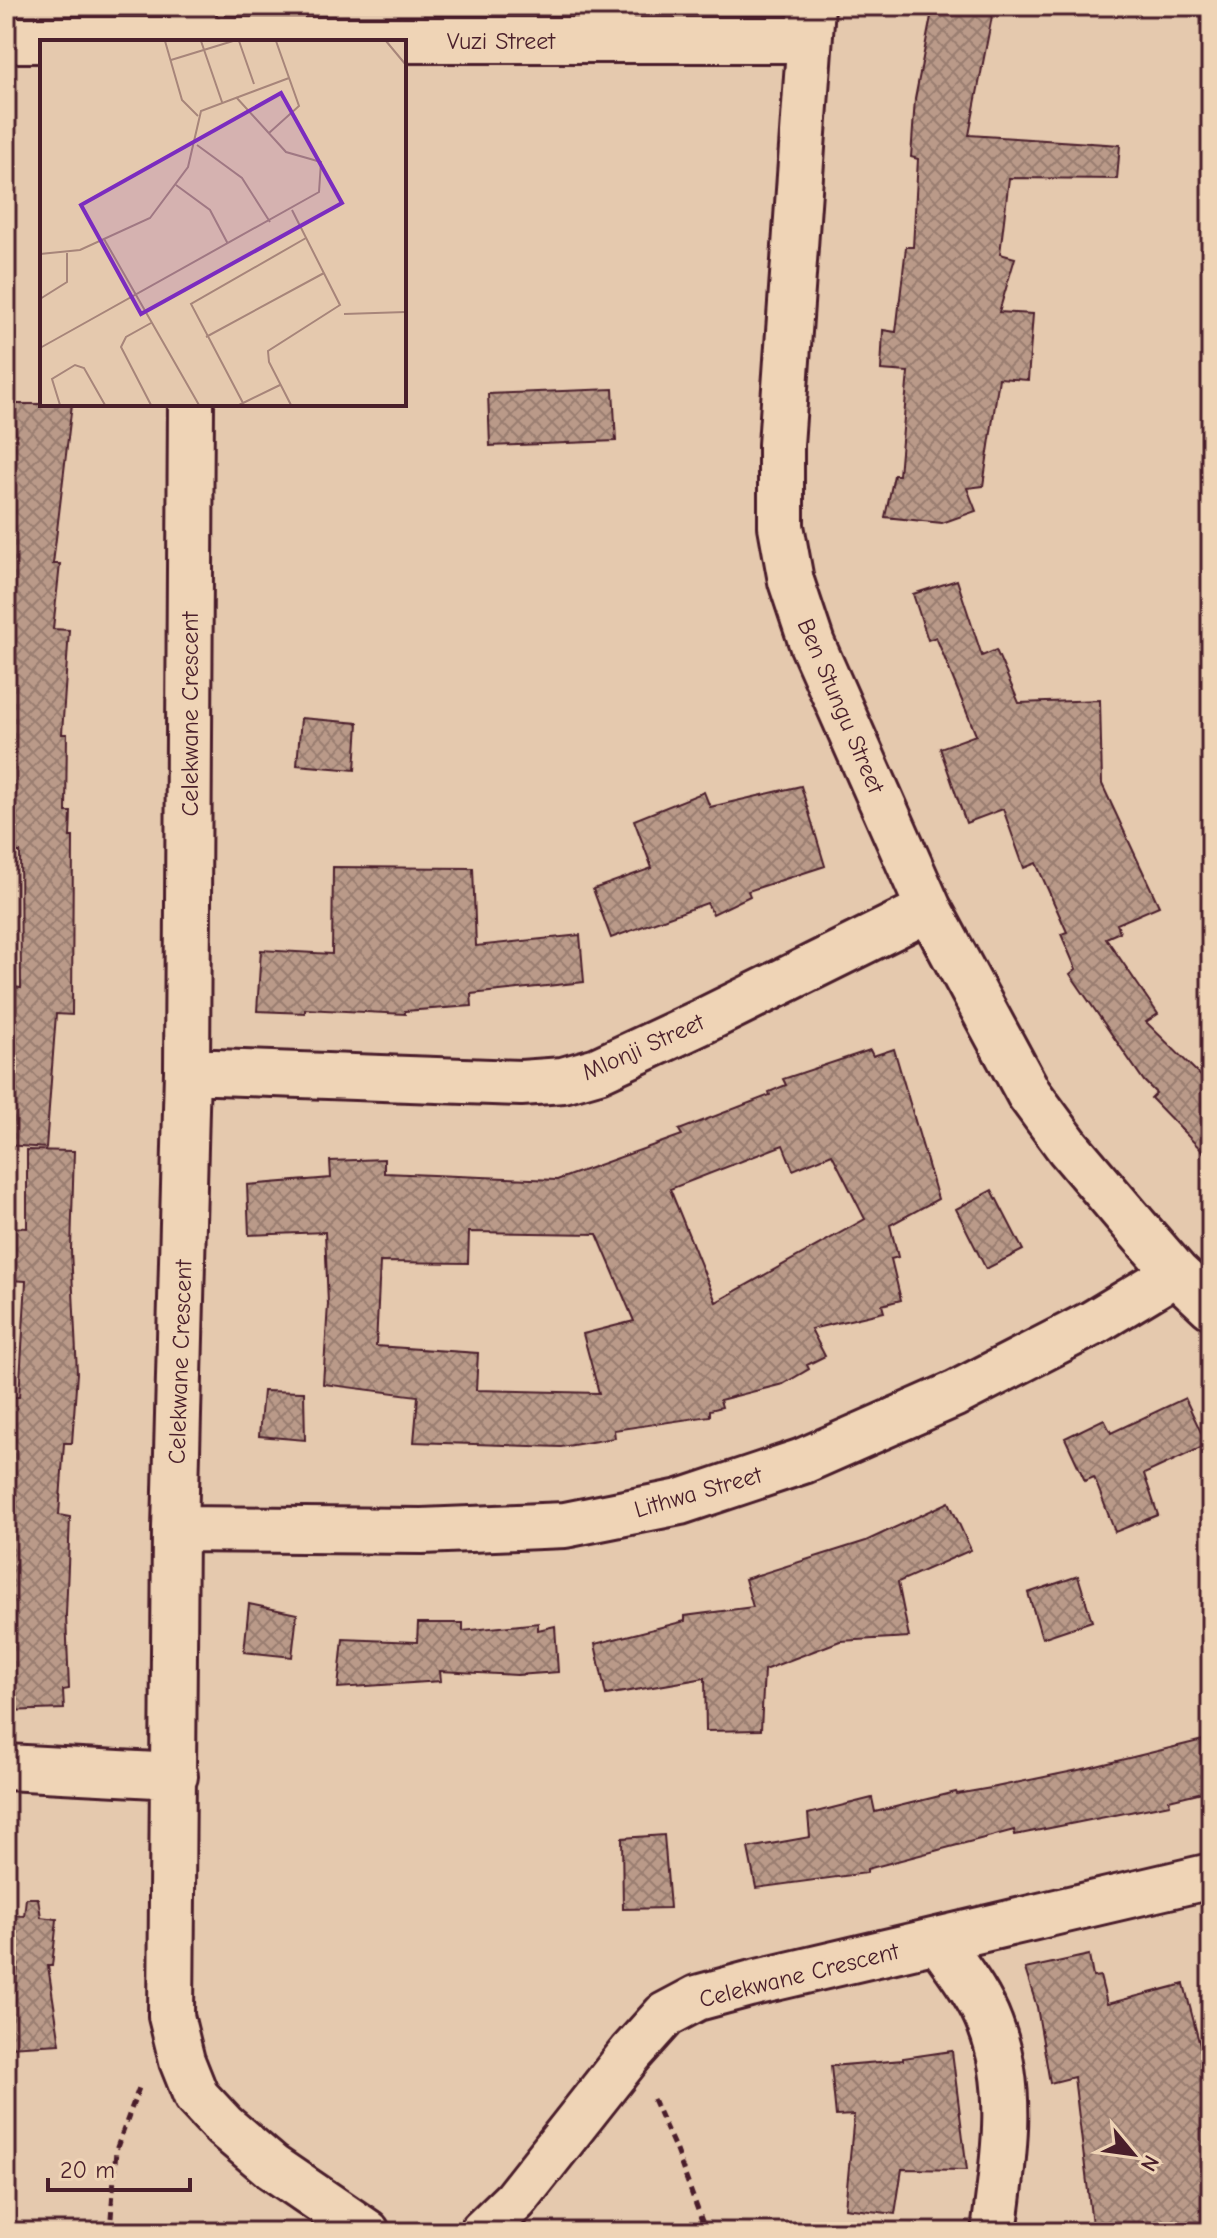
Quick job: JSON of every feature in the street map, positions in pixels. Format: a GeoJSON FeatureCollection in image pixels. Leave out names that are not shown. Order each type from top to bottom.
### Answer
{"type":"FeatureCollection","features":[{"type":"Feature","properties":{"kind":"street"},"geometry":{"type":"LineString","coordinates":[[193,6],[193,40]]}},
{"type":"Feature","properties":{"kind":"street","name":"Vuzi Street"},"geometry":{"type":"LineString","coordinates":[[258,40],[811,23]]}},
{"type":"Feature","properties":{"kind":"street","name":"Ben Stungu Street"},"geometry":{"type":"LineString","coordinates":[[811,23],[781,445],[781,526],[791,581],[812,644],[929,909],[1029,1094],[1068,1147],[1176,1273],[1211,1306]]}},
{"type":"Feature","properties":{"kind":"street","name":"Vuzi Street"},"geometry":{"type":"LineString","coordinates":[[6,40],[40,40]]}},
{"type":"Feature","properties":{"kind":"street","name":"Celekwane Crescent"},"geometry":{"type":"LineString","coordinates":[[191,406],[187,1071],[175,1529],[171,2016],[196,2096],[224,2126],[272,2167],[367,2232]]}},
{"type":"Feature","properties":{"kind":"street","name":"Mlonji Street"},"geometry":{"type":"LineString","coordinates":[[187,1071],[521,1083],[563,1080],[598,1070],[701,1022],[929,909]]}},
{"type":"Feature","properties":{"kind":"street","name":"Lithwa Street"},"geometry":{"type":"LineString","coordinates":[[175,1529],[422,1531],[565,1525],[680,1502],[803,1461],[955,1394],[1093,1323],[1176,1273]]}},
{"type":"Feature","properties":{"kind":"street"},"geometry":{"type":"LineString","coordinates":[[6,1767],[175,1776]]}},
{"type":"Feature","properties":{"kind":"street","name":"Celekwane Crescent"},"geometry":{"type":"LineString","coordinates":[[482,2232],[515,2200],[631,2053],[665,2015],[697,1998],[1211,1876]]}},
{"type":"Feature","properties":{"kind":"street"},"geometry":{"type":"LineString","coordinates":[[938,1940],[989,2021],[1004,2068],[1005,2150],[994,2232]]}},
{"type":"Feature","properties":{"kind":"path"},"geometry":{"type":"LineString","coordinates":[[631,2053],[675,2148],[706,2232]]}},
{"type":"Feature","properties":{"kind":"path"},"geometry":{"type":"LineString","coordinates":[[110,2232],[116,2150],[143,2075],[181,2055]]}},
{"type":"Feature","properties":{"kind":"building"},"geometry":{"type":"Polygon","coordinates":[[[933,6],[994,6],[969,135],[1120,145],[1117,179],[1009,178],[1000,254],[1015,258],[999,312],[1033,314],[1028,380],[999,378],[983,486],[967,488],[976,511],[942,523],[885,517],[894,475],[899,475],[908,372],[881,370],[883,330],[896,332],[906,247],[913,247],[918,159],[911,157],[915,99],[933,6]]]}},
{"type":"Feature","properties":{"kind":"building"},"geometry":{"type":"Polygon","coordinates":[[[613,389],[616,441],[490,446],[488,394],[613,389]]]}},
{"type":"Feature","properties":{"kind":"building"},"geometry":{"type":"Polygon","coordinates":[[[15,404],[72,406],[53,564],[60,564],[53,629],[69,630],[62,734],[67,734],[66,812],[71,812],[70,837],[73,837],[72,1015],[56,1014],[46,1148],[6,1145],[6,986],[21,988],[20,852],[6,852],[6,794],[11,794],[6,556],[11,505],[6,505],[15,404]]]}},
{"type":"Feature","properties":{"kind":"building"},"geometry":{"type":"Polygon","coordinates":[[[957,580],[982,656],[996,650],[1019,703],[1100,700],[1102,784],[1159,906],[1117,924],[1120,932],[1106,938],[1158,1014],[1146,1022],[1211,1086],[1211,1160],[1151,1098],[1156,1093],[1144,1081],[1070,974],[1076,969],[1061,934],[1067,932],[1036,863],[1024,868],[1003,809],[966,823],[940,748],[976,735],[936,637],[928,640],[913,594],[957,580]]]}},
{"type":"Feature","properties":{"kind":"building"},"geometry":{"type":"Polygon","coordinates":[[[301,718],[358,723],[355,770],[297,765],[301,718]]]}},
{"type":"Feature","properties":{"kind":"building"},"geometry":{"type":"Polygon","coordinates":[[[801,786],[825,866],[748,891],[750,896],[713,914],[707,903],[611,938],[593,889],[652,868],[634,820],[704,792],[710,807],[801,786]]]}},
{"type":"Feature","properties":{"kind":"building"},"geometry":{"type":"Polygon","coordinates":[[[333,867],[473,868],[476,946],[580,935],[584,982],[471,994],[472,1006],[405,1011],[405,1014],[305,1009],[305,1013],[257,1011],[261,950],[332,954],[333,867]]]}},
{"type":"Feature","properties":{"kind":"building"},"geometry":{"type":"Polygon","coordinates":[[[894,1049],[938,1199],[890,1225],[898,1257],[891,1259],[901,1300],[882,1305],[884,1312],[811,1329],[825,1356],[807,1365],[809,1369],[783,1384],[720,1400],[722,1407],[710,1410],[710,1416],[614,1430],[615,1438],[561,1447],[414,1442],[418,1396],[323,1384],[328,1304],[325,1232],[249,1235],[247,1185],[331,1178],[330,1161],[384,1159],[384,1173],[557,1180],[682,1135],[679,1130],[770,1095],[769,1092],[786,1085],[783,1079],[870,1050],[873,1056],[894,1049]],[[783,1145],[670,1189],[716,1302],[865,1219],[832,1154],[793,1170],[783,1145]],[[469,1232],[468,1263],[380,1262],[376,1346],[478,1353],[476,1390],[599,1393],[583,1334],[634,1321],[597,1234],[469,1232]]]}},
{"type":"Feature","properties":{"kind":"building"},"geometry":{"type":"Polygon","coordinates":[[[27,1150],[74,1151],[71,1250],[77,1373],[72,1443],[64,1443],[59,1515],[70,1517],[66,1615],[69,1689],[63,1690],[64,1709],[6,1711],[6,1397],[19,1397],[26,1281],[9,1280],[10,1227],[27,1228],[27,1150]]]}},
{"type":"Feature","properties":{"kind":"building"},"geometry":{"type":"Polygon","coordinates":[[[992,1190],[1023,1250],[986,1269],[956,1209],[992,1190]]]}},
{"type":"Feature","properties":{"kind":"building"},"geometry":{"type":"Polygon","coordinates":[[[263,1391],[304,1392],[305,1440],[259,1436],[263,1391]]]}},
{"type":"Feature","properties":{"kind":"building"},"geometry":{"type":"Polygon","coordinates":[[[1185,1398],[1207,1445],[1144,1474],[1158,1515],[1115,1532],[1094,1477],[1085,1481],[1065,1438],[1104,1419],[1111,1433],[1185,1398]]]}},
{"type":"Feature","properties":{"kind":"building"},"geometry":{"type":"Polygon","coordinates":[[[949,1502],[971,1550],[898,1582],[909,1637],[840,1641],[764,1670],[761,1730],[706,1731],[705,1678],[606,1695],[595,1644],[685,1621],[685,1616],[753,1607],[745,1579],[866,1541],[949,1502]]]}},
{"type":"Feature","properties":{"kind":"building"},"geometry":{"type":"Polygon","coordinates":[[[1078,1576],[1092,1621],[1042,1638],[1028,1593],[1078,1576]]]}},
{"type":"Feature","properties":{"kind":"building"},"geometry":{"type":"Polygon","coordinates":[[[249,1604],[297,1614],[292,1657],[244,1652],[249,1604]]]}},
{"type":"Feature","properties":{"kind":"building"},"geometry":{"type":"Polygon","coordinates":[[[418,1623],[463,1623],[463,1631],[538,1623],[538,1630],[555,1626],[558,1672],[517,1675],[440,1671],[441,1681],[338,1688],[343,1639],[417,1642],[418,1623]]]}},
{"type":"Feature","properties":{"kind":"building"},"geometry":{"type":"Polygon","coordinates":[[[1211,1738],[1211,1790],[1169,1800],[1170,1804],[1015,1835],[1014,1830],[867,1869],[867,1873],[756,1888],[748,1848],[810,1837],[808,1814],[872,1798],[875,1812],[956,1792],[1088,1768],[1211,1738]]]}},
{"type":"Feature","properties":{"kind":"building"},"geometry":{"type":"Polygon","coordinates":[[[664,1835],[670,1908],[623,1909],[622,1838],[664,1835]]]}},
{"type":"Feature","properties":{"kind":"building"},"geometry":{"type":"Polygon","coordinates":[[[26,1898],[38,1898],[41,1917],[57,1919],[52,1966],[48,1966],[60,2044],[8,2047],[18,1965],[9,1965],[12,1915],[24,1916],[26,1898]]]}},
{"type":"Feature","properties":{"kind":"building"},"geometry":{"type":"Polygon","coordinates":[[[1089,1955],[1093,1977],[1100,1976],[1107,2004],[1184,1984],[1205,2065],[1211,2066],[1211,2232],[1093,2232],[1074,2077],[1050,2083],[1037,2007],[1025,1969],[1089,1955]]]}},
{"type":"Feature","properties":{"kind":"building"},"geometry":{"type":"Polygon","coordinates":[[[952,2051],[967,2170],[902,2169],[895,2214],[845,2208],[854,2115],[836,2116],[831,2066],[903,2060],[952,2051]]]}}]}
